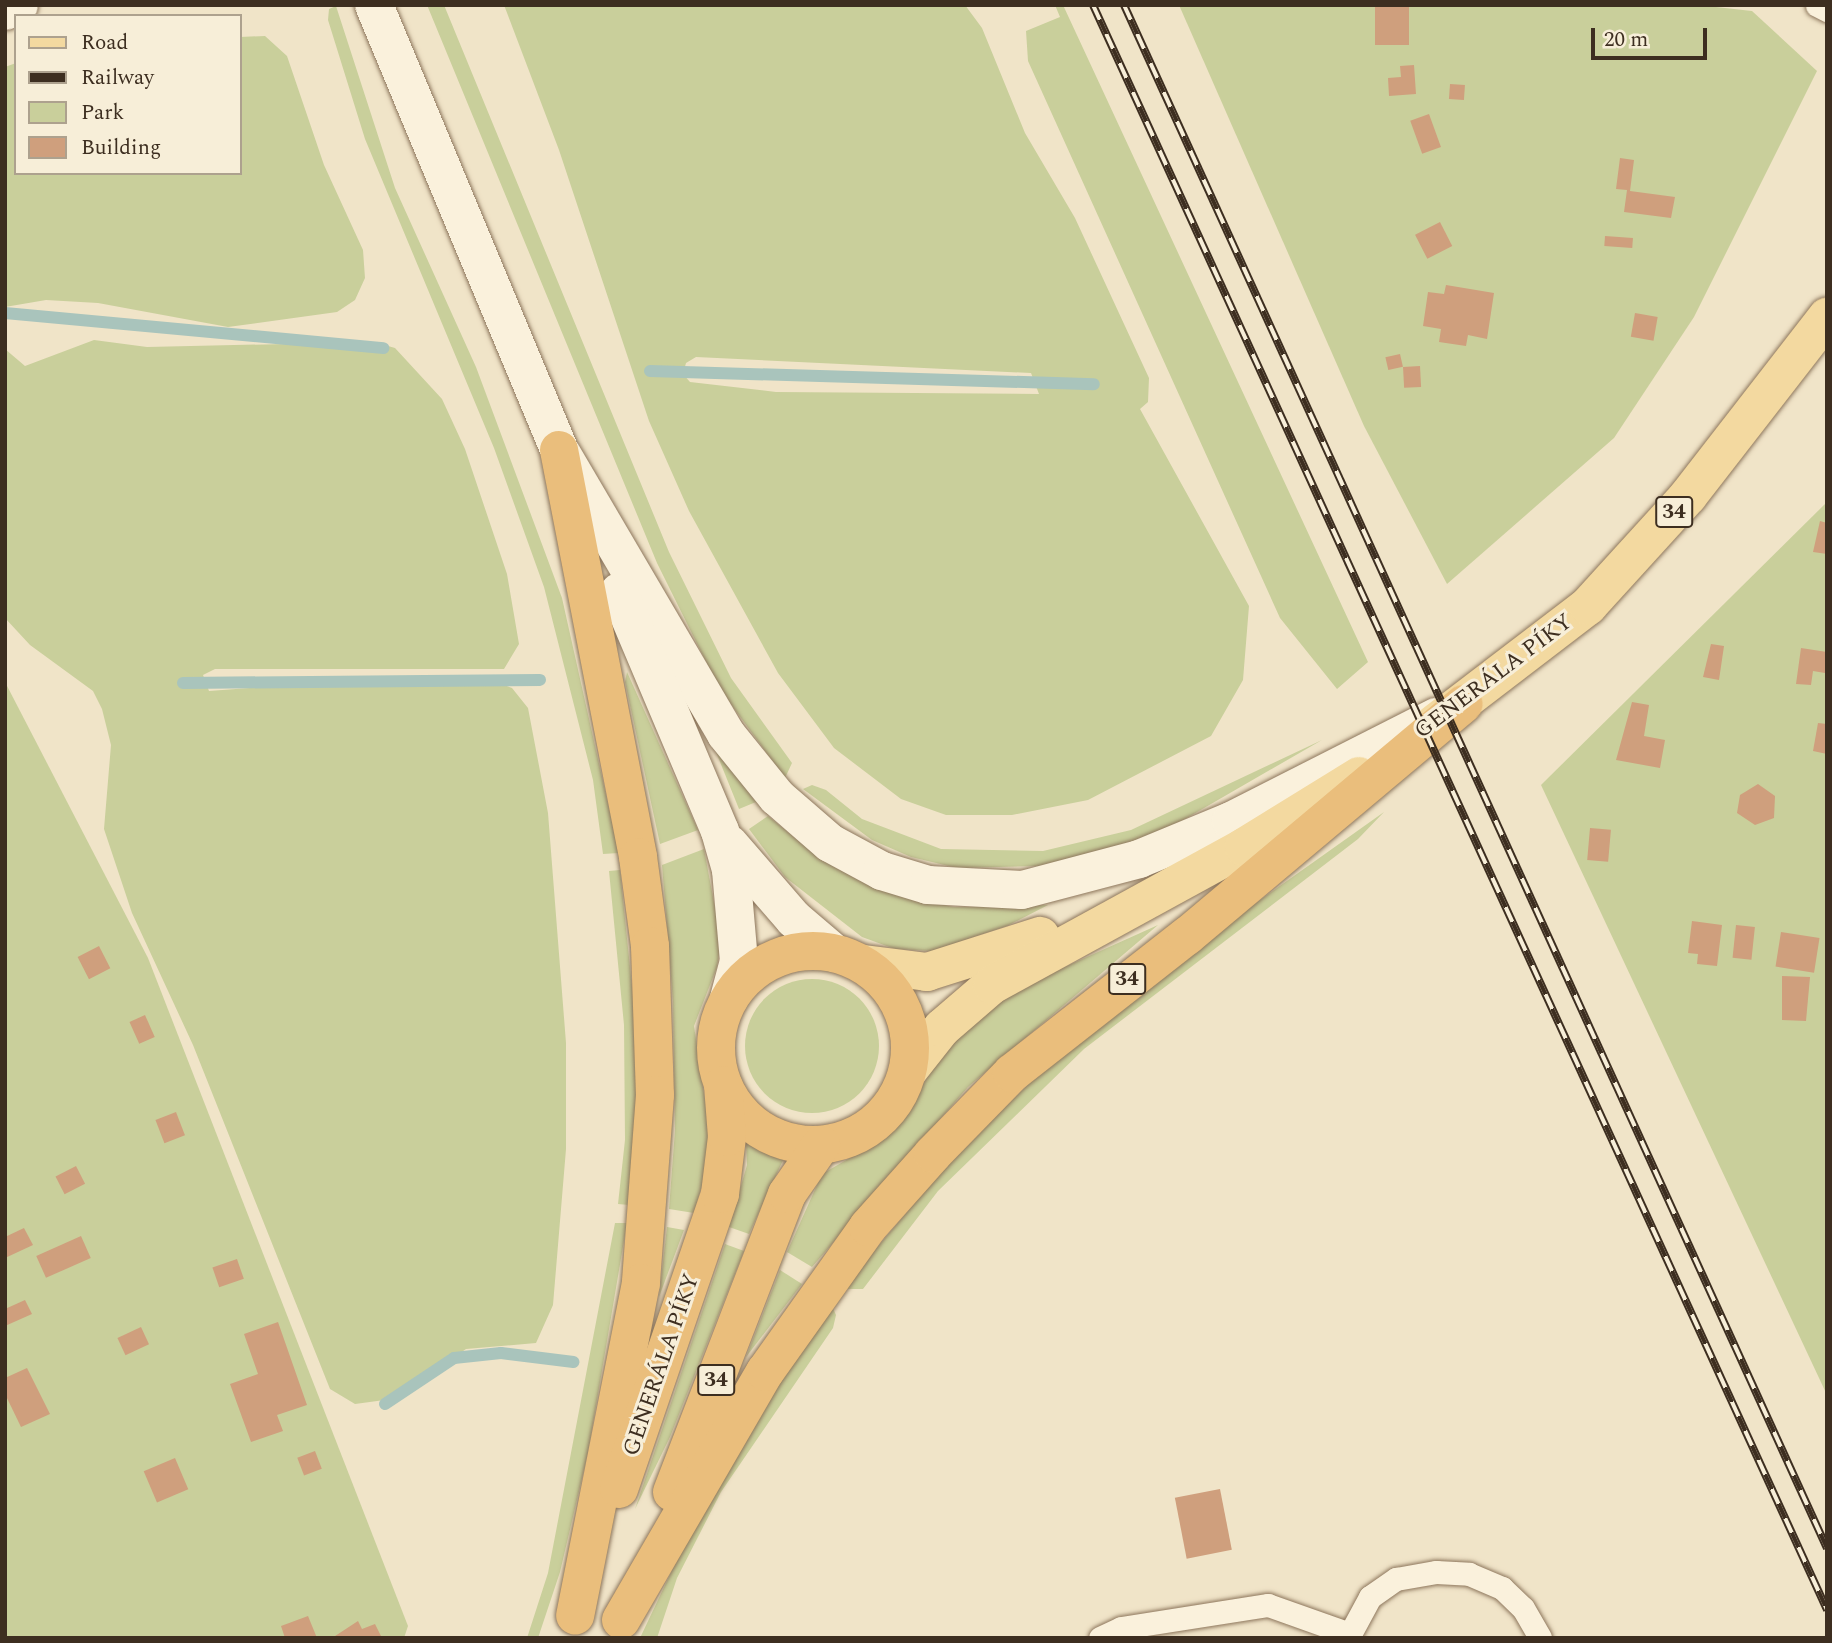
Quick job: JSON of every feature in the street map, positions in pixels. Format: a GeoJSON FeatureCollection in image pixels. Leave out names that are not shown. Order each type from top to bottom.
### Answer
{"type":"FeatureCollection","features":[{"type":"Feature","properties":{"kind":"highway"},"geometry":{"type":"LineString","coordinates":[[559,450],[638,857],[650,946],[656,1095],[641,1283],[570,1627]]}},
{"type":"Feature","properties":{"kind":"highway","name":"34"},"geometry":{"type":"LineString","coordinates":[[618,1629],[765,1372],[868,1227],[933,1154],[1012,1073],[1187,936],[1463,704]]}},
{"type":"Feature","properties":{"kind":"highway","name":"34"},"geometry":{"type":"LineString","coordinates":[[803,951],[849,958],[887,984],[904,1011],[911,1041],[908,1071],[897,1099],[877,1122],[850,1138],[821,1145],[790,1142],[762,1131],[739,1111],[723,1085],[716,1056],[718,1026],[729,999],[748,976],[773,959],[803,951]]}},
{"type":"Feature","properties":{"kind":"highway","name":"GENERÁLA PÍKY"},"geometry":{"type":"LineString","coordinates":[[570,1627],[720,1194],[727,1137],[723,1085]]}},
{"type":"Feature","properties":{"kind":"highway","name":"34"},"geometry":{"type":"LineString","coordinates":[[618,1629],[787,1194],[821,1145]]}},
{"type":"Feature","properties":{"kind":"main road"},"geometry":{"type":"LineString","coordinates":[[5,11],[19,5]]}},
{"type":"Feature","properties":{"kind":"main road"},"geometry":{"type":"LineString","coordinates":[[374,5],[720,831],[740,935],[729,999]]}},
{"type":"Feature","properties":{"kind":"main road","name":"GENERÁLA PÍKY"},"geometry":{"type":"LineString","coordinates":[[908,1071],[942,1028],[992,985],[1150,895],[1268,833],[1463,704],[1588,606],[1688,496],[1827,317]]}},
{"type":"Feature","properties":{"kind":"main road"},"geometry":{"type":"LineString","coordinates":[[559,450],[726,734],[777,797],[830,843],[882,871],[928,885],[1022,890],[1139,859],[1231,821],[1463,704]]}},
{"type":"Feature","properties":{"kind":"main road"},"geometry":{"type":"LineString","coordinates":[[720,831],[767,892],[849,958]]}},
{"type":"Feature","properties":{"kind":"main road","name":"GENERÁLA PÍKY"},"geometry":{"type":"LineString","coordinates":[[849,958],[906,972],[951,968],[1150,895]]}},
{"type":"Feature","properties":{"kind":"lane"},"geometry":{"type":"LineString","coordinates":[[1817,5],[1827,10]]}},
{"type":"Feature","properties":{"kind":"lane"},"geometry":{"type":"LineString","coordinates":[[1100,1638],[1121,1629],[1268,1605],[1350,1636],[1370,1597],[1396,1579],[1436,1572],[1469,1574],[1502,1588],[1523,1608],[1540,1638]]}},
{"type":"Feature","properties":{"kind":"green space"},"geometry":{"type":"Polygon","coordinates":[[[427,5],[444,5],[669,552],[731,678],[792,763],[785,778],[719,688],[657,563],[427,5]]]}},
{"type":"Feature","properties":{"kind":"green space"},"geometry":{"type":"Polygon","coordinates":[[[504,5],[965,5],[982,28],[1025,133],[1075,218],[1149,378],[1148,402],[1140,409],[1249,606],[1243,680],[1211,736],[1088,800],[1012,815],[946,815],[901,799],[834,748],[778,673],[689,511],[649,421],[559,150],[504,5]],[[696,357],[686,363],[683,374],[690,382],[776,392],[1039,394],[1031,373],[696,357]]]}},
{"type":"Feature","properties":{"kind":"green space"},"geometry":{"type":"Polygon","coordinates":[[[1055,5],[1063,5],[1368,662],[1337,689],[1280,618],[1028,61],[1026,31],[1060,17],[1055,5]]]}},
{"type":"Feature","properties":{"kind":"green space"},"geometry":{"type":"Polygon","coordinates":[[[1179,5],[1698,5],[1752,11],[1817,71],[1694,317],[1614,438],[1447,584],[1364,426],[1179,5]]]}},
{"type":"Feature","properties":{"kind":"green space"},"geometry":{"type":"Polygon","coordinates":[[[336,6],[395,188],[476,367],[562,598],[619,853],[603,854],[593,780],[544,587],[494,448],[365,139],[328,20],[329,9],[336,6]]]}},
{"type":"Feature","properties":{"kind":"green space"},"geometry":{"type":"Polygon","coordinates":[[[265,36],[287,56],[324,165],[363,250],[365,278],[355,300],[337,312],[228,327],[98,303],[46,300],[5,307],[5,67],[14,64],[14,175],[242,175],[242,37],[265,36]]]}},
{"type":"Feature","properties":{"kind":"green space"},"geometry":{"type":"Polygon","coordinates":[[[94,340],[147,347],[374,342],[395,348],[442,399],[465,449],[507,574],[519,644],[504,669],[215,669],[203,675],[209,691],[368,679],[492,680],[512,688],[528,708],[548,813],[566,1043],[566,1149],[553,1305],[536,1343],[466,1349],[392,1399],[355,1404],[330,1389],[193,1045],[132,913],[104,829],[111,745],[102,709],[93,691],[30,645],[5,618],[5,349],[25,366],[94,340]]]}},
{"type":"Feature","properties":{"kind":"green space"},"geometry":{"type":"Polygon","coordinates":[[[1827,502],[1827,1395],[1541,785],[1827,502]]]}},
{"type":"Feature","properties":{"kind":"green space"},"geometry":{"type":"Polygon","coordinates":[[[627,672],[698,830],[660,844],[625,682],[627,672]]]}},
{"type":"Feature","properties":{"kind":"green space"},"geometry":{"type":"Polygon","coordinates":[[[5,682],[148,958],[408,1626],[404,1638],[5,1638],[5,682]]]}},
{"type":"Feature","properties":{"kind":"green space"},"geometry":{"type":"Polygon","coordinates":[[[1322,740],[1166,830],[1119,850],[1040,866],[957,868],[911,857],[872,840],[803,789],[812,785],[826,790],[862,819],[941,849],[1043,851],[1131,830],[1322,740]]]}},
{"type":"Feature","properties":{"kind":"green space"},"geometry":{"type":"Polygon","coordinates":[[[714,747],[756,802],[739,809],[714,747]]]}},
{"type":"Feature","properties":{"kind":"green space"},"geometry":{"type":"Polygon","coordinates":[[[1384,812],[1358,839],[1084,1049],[938,1191],[863,1289],[842,1289],[951,1160],[1042,1071],[1232,920],[1384,812]]]}},
{"type":"Feature","properties":{"kind":"green space"},"geometry":{"type":"Polygon","coordinates":[[[768,816],[821,859],[912,899],[954,907],[1048,905],[1007,926],[932,951],[895,949],[862,937],[785,877],[749,829],[768,816]]]}},
{"type":"Feature","properties":{"kind":"green space"},"geometry":{"type":"Polygon","coordinates":[[[704,849],[721,940],[717,967],[694,1026],[709,1128],[707,1168],[694,1213],[669,1209],[675,1130],[673,1001],[662,865],[704,849]]]}},
{"type":"Feature","properties":{"kind":"green space"},"geometry":{"type":"Polygon","coordinates":[[[620,870],[636,1026],[636,1147],[629,1205],[618,1204],[625,1140],[624,1025],[609,871],[620,870]]]}},
{"type":"Feature","properties":{"kind":"green space"},"geometry":{"type":"Polygon","coordinates":[[[1158,925],[968,1087],[812,1267],[787,1252],[822,1174],[881,1140],[903,1120],[933,1067],[984,1010],[1038,979],[1158,925]]]}},
{"type":"Feature","properties":{"kind":"green space"},"geometry":{"type":"Polygon","coordinates":[[[812,979],[837,984],[859,999],[874,1021],[879,1046],[874,1071],[859,1093],[837,1108],[812,1113],[787,1108],[765,1093],[750,1071],[745,1046],[750,1021],[765,999],[787,984],[812,979]]]}},
{"type":"Feature","properties":{"kind":"green space"},"geometry":{"type":"Polygon","coordinates":[[[746,1143],[784,1158],[749,1234],[729,1227],[747,1165],[746,1143]]]}},
{"type":"Feature","properties":{"kind":"green space"},"geometry":{"type":"Polygon","coordinates":[[[615,1223],[627,1223],[588,1453],[560,1572],[538,1638],[527,1638],[548,1573],[615,1223]]]}},
{"type":"Feature","properties":{"kind":"green space"},"geometry":{"type":"Polygon","coordinates":[[[667,1227],[684,1230],[659,1297],[667,1227]]]}},
{"type":"Feature","properties":{"kind":"green space"},"geometry":{"type":"Polygon","coordinates":[[[725,1244],[744,1251],[670,1437],[635,1509],[725,1244]]]}},
{"type":"Feature","properties":{"kind":"green space"},"geometry":{"type":"Polygon","coordinates":[[[780,1270],[802,1284],[746,1357],[780,1270]]]}},
{"type":"Feature","properties":{"kind":"green space"},"geometry":{"type":"Polygon","coordinates":[[[831,1304],[836,1315],[833,1328],[721,1492],[677,1578],[657,1638],[640,1638],[711,1488],[831,1304]]]}},
{"type":"Feature","properties":{"kind":"building"},"geometry":{"type":"Polygon","coordinates":[[[1375,5],[1409,5],[1409,45],[1375,45],[1375,5]]]}},
{"type":"Feature","properties":{"kind":"building"},"geometry":{"type":"Polygon","coordinates":[[[1414,65],[1416,94],[1389,96],[1388,78],[1401,77],[1400,66],[1414,65]]]}},
{"type":"Feature","properties":{"kind":"building"},"geometry":{"type":"Polygon","coordinates":[[[1450,84],[1465,85],[1464,100],[1449,99],[1450,84]]]}},
{"type":"Feature","properties":{"kind":"building"},"geometry":{"type":"Polygon","coordinates":[[[1429,114],[1441,147],[1422,154],[1410,121],[1429,114]]]}},
{"type":"Feature","properties":{"kind":"building"},"geometry":{"type":"Polygon","coordinates":[[[1620,158],[1634,160],[1630,191],[1675,197],[1671,218],[1624,212],[1627,190],[1616,189],[1620,158]]]}},
{"type":"Feature","properties":{"kind":"building"},"geometry":{"type":"Polygon","coordinates":[[[1440,222],[1452,246],[1427,259],[1415,235],[1440,222]]]}},
{"type":"Feature","properties":{"kind":"building"},"geometry":{"type":"Polygon","coordinates":[[[1605,236],[1633,238],[1632,248],[1604,246],[1605,236]]]}},
{"type":"Feature","properties":{"kind":"building"},"geometry":{"type":"Polygon","coordinates":[[[1446,285],[1494,293],[1487,339],[1468,335],[1466,346],[1439,342],[1441,329],[1423,326],[1428,292],[1444,294],[1446,285]]]}},
{"type":"Feature","properties":{"kind":"building"},"geometry":{"type":"Polygon","coordinates":[[[1635,313],[1658,317],[1653,341],[1631,337],[1635,313]]]}},
{"type":"Feature","properties":{"kind":"building"},"geometry":{"type":"Polygon","coordinates":[[[1400,354],[1403,367],[1388,370],[1385,357],[1400,354]]]}},
{"type":"Feature","properties":{"kind":"building"},"geometry":{"type":"Polygon","coordinates":[[[1420,366],[1421,387],[1404,388],[1403,367],[1420,366]]]}},
{"type":"Feature","properties":{"kind":"building"},"geometry":{"type":"Polygon","coordinates":[[[1820,521],[1827,523],[1827,554],[1813,552],[1820,521]]]}},
{"type":"Feature","properties":{"kind":"building"},"geometry":{"type":"Polygon","coordinates":[[[1711,644],[1724,646],[1719,680],[1703,677],[1711,644]]]}},
{"type":"Feature","properties":{"kind":"building"},"geometry":{"type":"Polygon","coordinates":[[[1801,648],[1827,652],[1825,673],[1813,671],[1811,685],[1796,684],[1801,648]]]}},
{"type":"Feature","properties":{"kind":"building"},"geometry":{"type":"Polygon","coordinates":[[[1632,702],[1649,705],[1644,736],[1665,740],[1660,768],[1616,760],[1632,702]]]}},
{"type":"Feature","properties":{"kind":"building"},"geometry":{"type":"Polygon","coordinates":[[[1818,723],[1827,724],[1827,754],[1813,751],[1818,723]]]}},
{"type":"Feature","properties":{"kind":"building"},"geometry":{"type":"Polygon","coordinates":[[[1758,784],[1775,796],[1774,818],[1755,825],[1737,813],[1740,795],[1758,784]]]}},
{"type":"Feature","properties":{"kind":"building"},"geometry":{"type":"Polygon","coordinates":[[[1590,828],[1611,830],[1608,862],[1587,860],[1590,828]]]}},
{"type":"Feature","properties":{"kind":"building"},"geometry":{"type":"Polygon","coordinates":[[[1692,921],[1722,925],[1717,966],[1697,964],[1698,954],[1688,953],[1692,921]]]}},
{"type":"Feature","properties":{"kind":"building"},"geometry":{"type":"Polygon","coordinates":[[[1736,925],[1755,927],[1751,960],[1733,958],[1736,925]]]}},
{"type":"Feature","properties":{"kind":"building"},"geometry":{"type":"Polygon","coordinates":[[[1781,932],[1820,938],[1814,973],[1776,967],[1781,932]]]}},
{"type":"Feature","properties":{"kind":"building"},"geometry":{"type":"Polygon","coordinates":[[[99,946],[110,968],[89,979],[78,957],[99,946]]]}},
{"type":"Feature","properties":{"kind":"building"},"geometry":{"type":"Polygon","coordinates":[[[1782,976],[1810,977],[1806,1021],[1782,1020],[1782,976]]]}},
{"type":"Feature","properties":{"kind":"building"},"geometry":{"type":"Polygon","coordinates":[[[145,1015],[155,1037],[139,1044],[129,1022],[145,1015]]]}},
{"type":"Feature","properties":{"kind":"building"},"geometry":{"type":"Polygon","coordinates":[[[176,1112],[185,1135],[164,1143],[155,1120],[176,1112]]]}},
{"type":"Feature","properties":{"kind":"building"},"geometry":{"type":"Polygon","coordinates":[[[76,1166],[85,1184],[65,1194],[56,1176],[76,1166]]]}},
{"type":"Feature","properties":{"kind":"building"},"geometry":{"type":"Polygon","coordinates":[[[24,1228],[33,1245],[5,1258],[5,1237],[24,1228]]]}},
{"type":"Feature","properties":{"kind":"building"},"geometry":{"type":"Polygon","coordinates":[[[81,1236],[91,1258],[46,1278],[36,1256],[81,1236]]]}},
{"type":"Feature","properties":{"kind":"building"},"geometry":{"type":"Polygon","coordinates":[[[237,1259],[244,1279],[219,1287],[212,1267],[237,1259]]]}},
{"type":"Feature","properties":{"kind":"building"},"geometry":{"type":"Polygon","coordinates":[[[25,1300],[32,1314],[5,1326],[5,1309],[25,1300]]]}},
{"type":"Feature","properties":{"kind":"building"},"geometry":{"type":"Polygon","coordinates":[[[278,1322],[307,1405],[277,1415],[283,1431],[251,1442],[230,1384],[258,1374],[244,1334],[278,1322]]]}},
{"type":"Feature","properties":{"kind":"building"},"geometry":{"type":"Polygon","coordinates":[[[141,1327],[149,1344],[125,1355],[117,1338],[141,1327]]]}},
{"type":"Feature","properties":{"kind":"building"},"geometry":{"type":"Polygon","coordinates":[[[27,1368],[50,1414],[21,1427],[5,1394],[5,1378],[27,1368]]]}},
{"type":"Feature","properties":{"kind":"building"},"geometry":{"type":"Polygon","coordinates":[[[315,1451],[322,1469],[304,1476],[297,1458],[315,1451]]]}},
{"type":"Feature","properties":{"kind":"building"},"geometry":{"type":"Polygon","coordinates":[[[175,1458],[188,1489],[157,1503],[144,1471],[175,1458]]]}},
{"type":"Feature","properties":{"kind":"building"},"geometry":{"type":"Polygon","coordinates":[[[1220,1489],[1232,1550],[1187,1559],[1175,1498],[1220,1489]]]}},
{"type":"Feature","properties":{"kind":"building"},"geometry":{"type":"Polygon","coordinates":[[[308,1616],[317,1638],[285,1638],[281,1626],[308,1616]]]}},
{"type":"Feature","properties":{"kind":"building"},"geometry":{"type":"Polygon","coordinates":[[[358,1621],[362,1629],[375,1624],[382,1638],[332,1638],[358,1621]]]}},
{"type":"Feature","properties":{"kind":"waterway"},"geometry":{"type":"LineString","coordinates":[[5,313],[383,348]]}},
{"type":"Feature","properties":{"kind":"waterway"},"geometry":{"type":"LineString","coordinates":[[650,371],[1094,384]]}},
{"type":"Feature","properties":{"kind":"waterway"},"geometry":{"type":"LineString","coordinates":[[183,683],[540,680]]}},
{"type":"Feature","properties":{"kind":"waterway"},"geometry":{"type":"LineString","coordinates":[[385,1404],[454,1358],[501,1353],[573,1362]]}},
{"type":"Feature","properties":{"kind":"railway"},"geometry":{"type":"LineString","coordinates":[[1093,5],[1827,1610]]}},
{"type":"Feature","properties":{"kind":"railway"},"geometry":{"type":"LineString","coordinates":[[1124,5],[1827,1548]]}}]}
